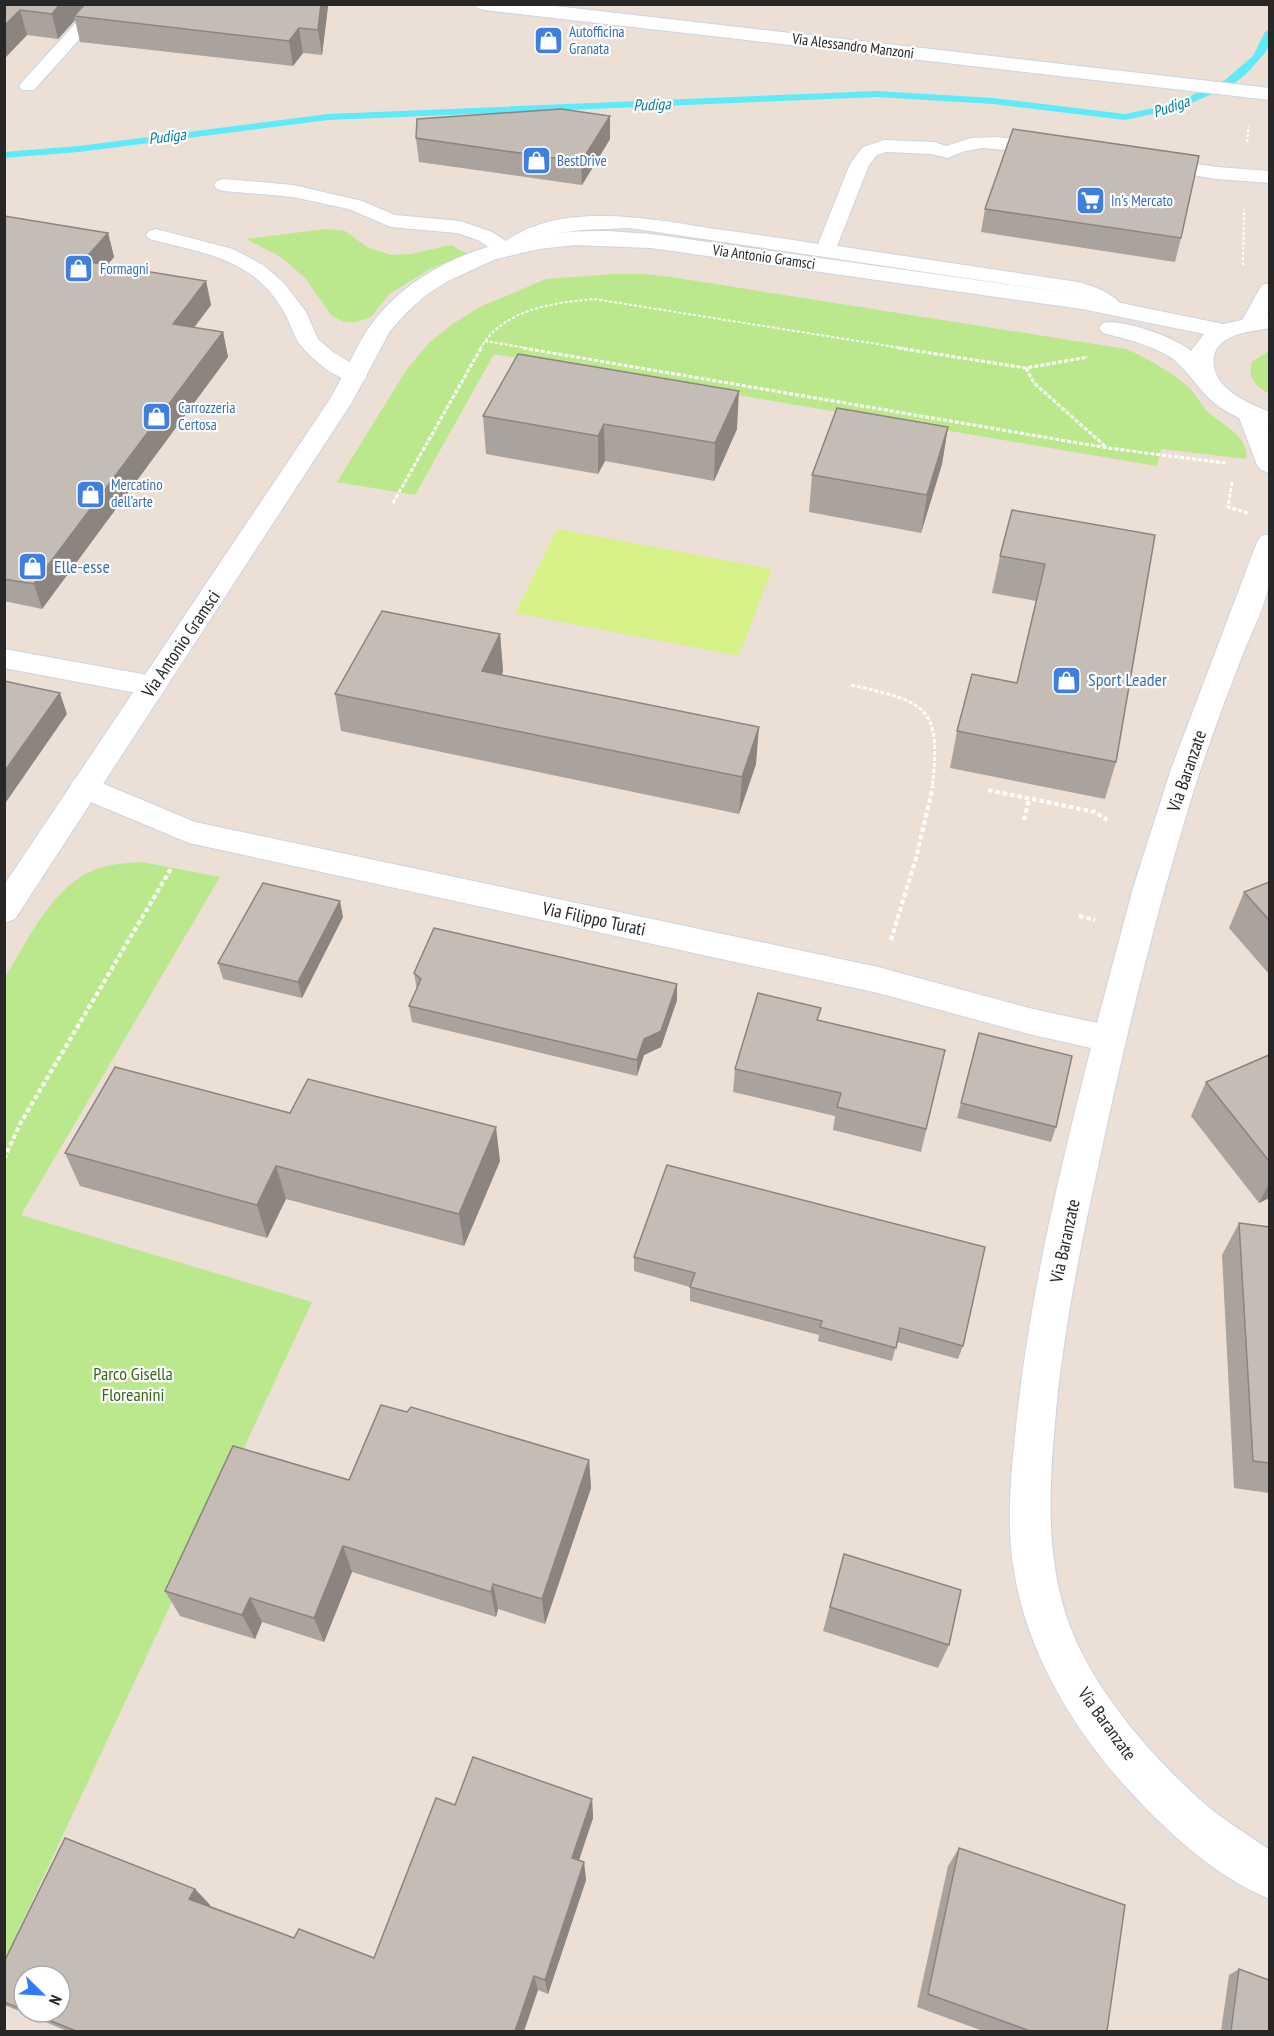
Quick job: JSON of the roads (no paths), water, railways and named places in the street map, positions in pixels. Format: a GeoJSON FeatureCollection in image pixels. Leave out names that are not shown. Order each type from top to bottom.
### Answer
{"type":"FeatureCollection","features":[{"type":"Feature","properties":{"kind":"street","name":"Via Alessandro Manzoni"},"geometry":{"type":"LineString","coordinates":[[484,4],[1256,92]]}},
{"type":"Feature","properties":{"kind":"street","name":"Via Antonio Gramsci"},"geometry":{"type":"LineString","coordinates":[[356,376],[381,327],[403,302],[443,275],[482,257],[564,239],[651,241],[1114,308],[1222,331]]}},
{"type":"Feature","properties":{"kind":"street","name":"Via Antonio Gramsci"},"geometry":{"type":"LineString","coordinates":[[4,911],[356,376],[390,334],[417,313],[452,292],[495,273],[543,260],[614,256],[666,259],[767,277],[1118,329],[1179,352],[1202,373],[1219,396],[1260,418]]}},
{"type":"Feature","properties":{"kind":"street"},"geometry":{"type":"LineString","coordinates":[[1202,373],[1200,357],[1208,343],[1222,331],[1261,322],[1269,290]]}},
{"type":"Feature","properties":{"kind":"street"},"geometry":{"type":"LineString","coordinates":[[1260,418],[1269,465]]}},
{"type":"Feature","properties":{"kind":"street","name":"Via Baranzate"},"geometry":{"type":"LineString","coordinates":[[1269,542],[1187,767],[1158,858],[1108,1039],[1048,1320],[1036,1406],[1029,1510],[1036,1584],[1047,1621],[1072,1676],[1096,1715],[1121,1748],[1182,1813],[1269,1877]]}},
{"type":"Feature","properties":{"kind":"street"},"geometry":{"type":"LineString","coordinates":[[4,658],[153,686]]}},
{"type":"Feature","properties":{"kind":"street","name":"Via Filippo Turati"},"geometry":{"type":"LineString","coordinates":[[85,787],[189,832],[878,980],[1029,1022],[1108,1039]]}},
{"type":"Feature","properties":{"kind":"lane"},"geometry":{"type":"LineString","coordinates":[[28,86],[103,4]]}},
{"type":"Feature","properties":{"kind":"lane"},"geometry":{"type":"LineString","coordinates":[[825,251],[860,164],[870,151],[884,146],[933,148],[947,152],[958,146],[972,143],[1012,143],[1069,152]]}},
{"type":"Feature","properties":{"kind":"lane"},"geometry":{"type":"LineString","coordinates":[[1137,162],[1269,177]]}},
{"type":"Feature","properties":{"kind":"lane"},"geometry":{"type":"LineString","coordinates":[[224,185],[292,191],[354,205],[391,220],[460,227],[485,236],[506,250],[530,234],[556,226],[630,222],[1078,288],[1097,296],[1114,308]]}},
{"type":"Feature","properties":{"kind":"lane"},"geometry":{"type":"LineString","coordinates":[[156,235],[226,253],[256,269],[277,287],[295,312],[309,342],[325,357],[356,376]]}},
{"type":"Feature","properties":{"kind":"waterway","name":"Pudiga"},"geometry":{"type":"LineString","coordinates":[[4,155],[79,149],[328,117],[878,94],[993,101],[1125,117],[1177,106],[1212,92],[1242,72],[1257,58],[1270,32]]}},
{"type":"Feature","properties":{"kind":"place","name":"Autofficina Granata"},"geometry":{"type":"Point","coordinates":[548,41]}},
{"type":"Feature","properties":{"kind":"place","name":"BestDrive"},"geometry":{"type":"Point","coordinates":[536,161]}},
{"type":"Feature","properties":{"kind":"place","name":"In's Mercato"},"geometry":{"type":"Point","coordinates":[1090,201]}},
{"type":"Feature","properties":{"kind":"place","name":"Formagni"},"geometry":{"type":"Point","coordinates":[79,269]}},
{"type":"Feature","properties":{"kind":"place","name":"Carrozzeria Certosa"},"geometry":{"type":"Point","coordinates":[157,417]}},
{"type":"Feature","properties":{"kind":"place","name":"Mercatino dell’arte"},"geometry":{"type":"Point","coordinates":[90,494]}},
{"type":"Feature","properties":{"kind":"place","name":"Elle-esse"},"geometry":{"type":"Point","coordinates":[33,567]}},
{"type":"Feature","properties":{"kind":"place","name":"Sport Leader"},"geometry":{"type":"Point","coordinates":[1067,680]}},
{"type":"Feature","properties":{"kind":"park label","name":"Parco Gisella Floreanini"},"geometry":{"type":"Point","coordinates":[133,1384]}}]}
